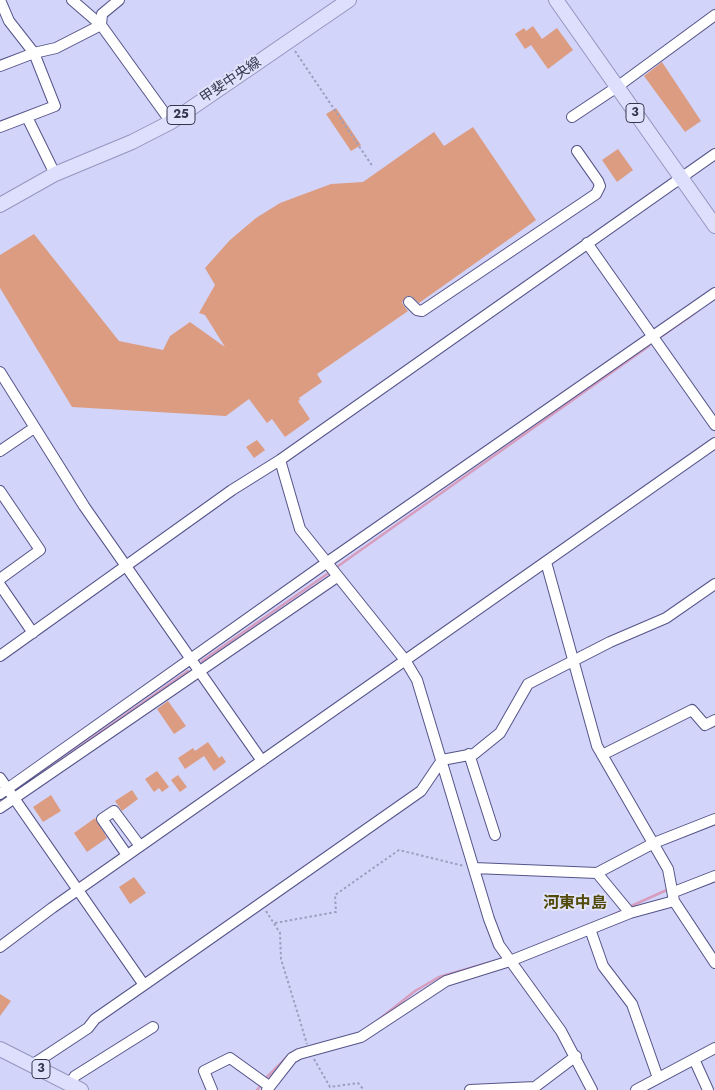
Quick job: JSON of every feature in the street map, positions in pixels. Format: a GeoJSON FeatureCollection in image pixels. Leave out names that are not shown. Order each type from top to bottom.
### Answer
{"type":"FeatureCollection","features":[{"type":"Feature","properties":{"kind":"main road","name":"甲斐中央線"},"geometry":{"type":"LineString","coordinates":[[0,206],[55,174],[132,142],[171,122],[349,0]]}},
{"type":"Feature","properties":{"kind":"main road","name":"3"},"geometry":{"type":"LineString","coordinates":[[556,0],[715,226]]}},
{"type":"Feature","properties":{"kind":"main road","name":"3"},"geometry":{"type":"LineString","coordinates":[[0,1049],[75,1087]]}},
{"type":"Feature","properties":{"kind":"street"},"geometry":{"type":"LineString","coordinates":[[0,0],[9,21],[34,53],[55,106],[0,127]]}},
{"type":"Feature","properties":{"kind":"street"},"geometry":{"type":"LineString","coordinates":[[72,0],[101,25],[171,122]]}},
{"type":"Feature","properties":{"kind":"street"},"geometry":{"type":"LineString","coordinates":[[101,25],[102,14],[118,0]]}},
{"type":"Feature","properties":{"kind":"street"},"geometry":{"type":"LineString","coordinates":[[572,117],[617,87],[715,15]]}},
{"type":"Feature","properties":{"kind":"street"},"geometry":{"type":"LineString","coordinates":[[0,66],[34,53],[56,48],[101,25]]}},
{"type":"Feature","properties":{"kind":"street"},"geometry":{"type":"LineString","coordinates":[[27,117],[55,174]]}},
{"type":"Feature","properties":{"kind":"street"},"geometry":{"type":"LineString","coordinates":[[409,302],[417,310],[422,311],[596,194],[600,186],[577,151]]}},
{"type":"Feature","properties":{"kind":"street"},"geometry":{"type":"LineString","coordinates":[[0,656],[232,490],[280,460],[715,154]]}},
{"type":"Feature","properties":{"kind":"street"},"geometry":{"type":"LineString","coordinates":[[587,243],[715,425]]}},
{"type":"Feature","properties":{"kind":"street"},"geometry":{"type":"LineString","coordinates":[[4,791],[326,563],[715,293]]}},
{"type":"Feature","properties":{"kind":"street"},"geometry":{"type":"LineString","coordinates":[[0,372],[34,428],[125,567],[262,761]]}},
{"type":"Feature","properties":{"kind":"street"},"geometry":{"type":"LineString","coordinates":[[0,451],[34,428]]}},
{"type":"Feature","properties":{"kind":"street"},"geometry":{"type":"LineString","coordinates":[[0,947],[127,855],[715,443]]}},
{"type":"Feature","properties":{"kind":"street"},"geometry":{"type":"LineString","coordinates":[[280,460],[300,529],[406,660],[423,696],[489,920],[500,945],[510,961],[561,1031],[576,1056],[592,1090]]}},
{"type":"Feature","properties":{"kind":"street"},"geometry":{"type":"LineString","coordinates":[[0,491],[40,550],[0,578]]}},
{"type":"Feature","properties":{"kind":"street"},"geometry":{"type":"LineString","coordinates":[[546,562],[574,660],[583,701],[602,755],[668,869],[674,896],[715,963]]}},
{"type":"Feature","properties":{"kind":"street"},"geometry":{"type":"LineString","coordinates":[[0,808],[337,577]]}},
{"type":"Feature","properties":{"kind":"street"},"geometry":{"type":"LineString","coordinates":[[32,1064],[88,1028],[95,1019],[421,791],[442,760],[474,754],[500,733],[528,684],[610,642],[666,618],[715,584]]}},
{"type":"Feature","properties":{"kind":"street"},"geometry":{"type":"LineString","coordinates":[[0,585],[33,633]]}},
{"type":"Feature","properties":{"kind":"street"},"geometry":{"type":"LineString","coordinates":[[602,755],[692,710],[705,725],[715,720]]}},
{"type":"Feature","properties":{"kind":"street"},"geometry":{"type":"LineString","coordinates":[[469,754],[495,835]]}},
{"type":"Feature","properties":{"kind":"street"},"geometry":{"type":"LineString","coordinates":[[0,778],[4,791],[15,798],[144,985]]}},
{"type":"Feature","properties":{"kind":"street"},"geometry":{"type":"LineString","coordinates":[[127,855],[102,819],[114,811],[140,846]]}},
{"type":"Feature","properties":{"kind":"street"},"geometry":{"type":"LineString","coordinates":[[474,868],[597,872],[654,843],[715,819]]}},
{"type":"Feature","properties":{"kind":"street"},"geometry":{"type":"LineString","coordinates":[[597,872],[630,913]]}},
{"type":"Feature","properties":{"kind":"street"},"geometry":{"type":"LineString","coordinates":[[212,1090],[204,1071],[230,1058],[268,1088],[292,1058],[361,1037],[446,980],[510,961],[674,896],[715,876]]}},
{"type":"Feature","properties":{"kind":"street"},"geometry":{"type":"LineString","coordinates":[[590,929],[603,966],[632,1004],[658,1078]]}},
{"type":"Feature","properties":{"kind":"street"},"geometry":{"type":"LineString","coordinates":[[75,1087],[75,1076],[154,1027]]}},
{"type":"Feature","properties":{"kind":"street"},"geometry":{"type":"LineString","coordinates":[[636,1090],[715,1048]]}},
{"type":"Feature","properties":{"kind":"street"},"geometry":{"type":"LineString","coordinates":[[470,1090],[535,1089],[576,1056]]}},
{"type":"Feature","properties":{"kind":"street"},"geometry":{"type":"LineString","coordinates":[[694,1059],[708,1090]]}},
{"type":"Feature","properties":{"kind":"path"},"geometry":{"type":"LineString","coordinates":[[292,46],[373,167]]}},
{"type":"Feature","properties":{"kind":"path"},"geometry":{"type":"LineString","coordinates":[[275,923],[336,912],[335,895],[400,850],[474,868]]}},
{"type":"Feature","properties":{"kind":"path"},"geometry":{"type":"LineString","coordinates":[[260,903],[280,933],[282,960],[310,1051],[330,1087],[358,1083],[364,1090]]}},
{"type":"Feature","properties":{"kind":"building"},"geometry":{"type":"Polygon","coordinates":[[[533,26],[542,39],[557,28],[573,50],[548,69],[531,45],[525,49],[515,34],[524,28],[526,31],[533,26]]]}},
{"type":"Feature","properties":{"kind":"building"},"geometry":{"type":"Polygon","coordinates":[[[662,62],[701,121],[685,132],[644,76],[662,62]]]}},
{"type":"Feature","properties":{"kind":"building"},"geometry":{"type":"Polygon","coordinates":[[[336,108],[361,145],[351,151],[326,114],[336,108]]]}},
{"type":"Feature","properties":{"kind":"building"},"geometry":{"type":"Polygon","coordinates":[[[473,127],[536,220],[419,303],[411,296],[405,297],[402,303],[408,311],[317,374],[322,382],[299,398],[300,400],[298,401],[310,419],[285,437],[272,419],[267,423],[249,399],[226,416],[72,407],[0,288],[0,255],[34,234],[119,341],[163,350],[170,336],[190,322],[225,347],[205,315],[199,313],[215,285],[205,268],[230,240],[256,218],[280,203],[331,184],[363,182],[434,132],[444,146],[473,127]]]}},
{"type":"Feature","properties":{"kind":"building"},"geometry":{"type":"Polygon","coordinates":[[[618,149],[633,170],[617,182],[602,160],[618,149]]]}},
{"type":"Feature","properties":{"kind":"building"},"geometry":{"type":"Polygon","coordinates":[[[257,440],[265,450],[254,458],[246,447],[257,440]]]}},
{"type":"Feature","properties":{"kind":"building"},"geometry":{"type":"Polygon","coordinates":[[[168,701],[186,726],[174,734],[157,709],[168,701]]]}},
{"type":"Feature","properties":{"kind":"building"},"geometry":{"type":"Polygon","coordinates":[[[208,742],[219,758],[222,756],[226,762],[214,771],[204,756],[185,769],[178,758],[193,748],[195,751],[208,742]]]}},
{"type":"Feature","properties":{"kind":"building"},"geometry":{"type":"Polygon","coordinates":[[[157,771],[169,787],[162,792],[159,788],[154,792],[145,779],[157,771]]]}},
{"type":"Feature","properties":{"kind":"building"},"geometry":{"type":"Polygon","coordinates":[[[178,775],[187,787],[180,792],[171,780],[178,775]]]}},
{"type":"Feature","properties":{"kind":"building"},"geometry":{"type":"Polygon","coordinates":[[[132,790],[138,799],[122,811],[115,801],[132,790]]]}},
{"type":"Feature","properties":{"kind":"building"},"geometry":{"type":"Polygon","coordinates":[[[51,795],[61,811],[43,822],[33,807],[51,795]]]}},
{"type":"Feature","properties":{"kind":"building"},"geometry":{"type":"Polygon","coordinates":[[[95,818],[107,838],[87,852],[74,833],[95,818]]]}},
{"type":"Feature","properties":{"kind":"building"},"geometry":{"type":"Polygon","coordinates":[[[134,877],[146,893],[130,904],[119,887],[134,877]]]}},
{"type":"Feature","properties":{"kind":"building"},"geometry":{"type":"Polygon","coordinates":[[[0,994],[11,1001],[0,1016],[0,994]]]}},
{"type":"Feature","properties":{"kind":"waterway"},"geometry":{"type":"LineString","coordinates":[[662,336],[695,313]]}},
{"type":"Feature","properties":{"kind":"waterway"},"geometry":{"type":"LineString","coordinates":[[334,569],[649,346]]}},
{"type":"Feature","properties":{"kind":"waterway"},"geometry":{"type":"LineString","coordinates":[[202,661],[330,572]]}},
{"type":"Feature","properties":{"kind":"waterway"},"geometry":{"type":"LineString","coordinates":[[18,790],[188,671]]}},
{"type":"Feature","properties":{"kind":"waterway"},"geometry":{"type":"LineString","coordinates":[[0,802],[5,798]]}},
{"type":"Feature","properties":{"kind":"waterway"},"geometry":{"type":"LineString","coordinates":[[629,907],[669,889]]}},
{"type":"Feature","properties":{"kind":"waterway"},"geometry":{"type":"LineString","coordinates":[[610,916],[624,910]]}},
{"type":"Feature","properties":{"kind":"waterway"},"geometry":{"type":"LineString","coordinates":[[377,1021],[415,991],[439,977],[491,962]]}},
{"type":"Feature","properties":{"kind":"waterway"},"geometry":{"type":"LineString","coordinates":[[265,1079],[286,1058]]}},
{"type":"Feature","properties":{"kind":"waterway"},"geometry":{"type":"LineString","coordinates":[[257,1090],[262,1084]]}},
{"type":"Feature","properties":{"kind":"district","name":"河東中島"},"geometry":{"type":"Point","coordinates":[575,904]}}]}
